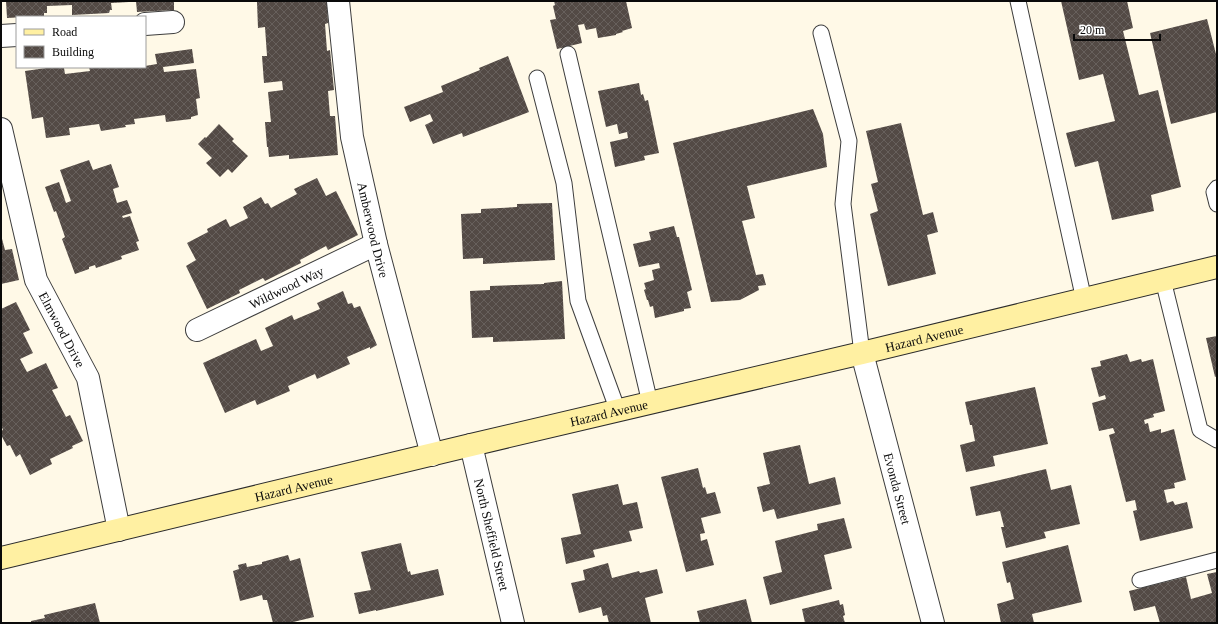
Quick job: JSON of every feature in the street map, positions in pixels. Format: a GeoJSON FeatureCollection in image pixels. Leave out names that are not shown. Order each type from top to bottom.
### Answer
{"type":"FeatureCollection","features":[{"type":"Feature","properties":{"kind":"street","name":"Amberwood Drive"},"geometry":{"type":"LineString","coordinates":[[338,1],[352,137],[376,244],[432,455]]}},
{"type":"Feature","properties":{"kind":"street"},"geometry":{"type":"LineString","coordinates":[[146,24],[173,22]]}},
{"type":"Feature","properties":{"kind":"street"},"geometry":{"type":"LineString","coordinates":[[1,36],[16,35]]}},
{"type":"Feature","properties":{"kind":"street","name":"Elmwood Drive"},"geometry":{"type":"LineString","coordinates":[[1,129],[36,280],[88,378],[119,530]]}},
{"type":"Feature","properties":{"kind":"street","name":"Wildwood Way"},"geometry":{"type":"LineString","coordinates":[[197,330],[376,244]]}},
{"type":"Feature","properties":{"kind":"street","name":"Hazard Avenue"},"geometry":{"type":"LineString","coordinates":[[1,558],[1217,267]]}},
{"type":"Feature","properties":{"kind":"street","name":"Evonda Street"},"geometry":{"type":"LineString","coordinates":[[862,353],[934,623]]}},
{"type":"Feature","properties":{"kind":"street","name":"North Sheffield Street"},"geometry":{"type":"LineString","coordinates":[[471,446],[513,623]]}},
{"type":"Feature","properties":{"kind":"lane"},"geometry":{"type":"LineString","coordinates":[[1018,1],[1084,300]]}},
{"type":"Feature","properties":{"kind":"lane"},"geometry":{"type":"LineString","coordinates":[[821,33],[849,141],[844,204],[852,282],[862,353]]}},
{"type":"Feature","properties":{"kind":"lane"},"geometry":{"type":"LineString","coordinates":[[568,54],[650,403]]}},
{"type":"Feature","properties":{"kind":"lane"},"geometry":{"type":"LineString","coordinates":[[537,78],[564,183],[578,301],[618,411]]}},
{"type":"Feature","properties":{"kind":"lane"},"geometry":{"type":"LineString","coordinates":[[1217,188],[1214,192],[1217,204]]}},
{"type":"Feature","properties":{"kind":"lane"},"geometry":{"type":"LineString","coordinates":[[1163,280],[1200,430],[1217,440]]}},
{"type":"Feature","properties":{"kind":"lane"},"geometry":{"type":"LineString","coordinates":[[1140,580],[1217,560]]}},
{"type":"Feature","properties":{"kind":"building"},"geometry":{"type":"Polygon","coordinates":[[[6,1],[129,1],[111,3],[112,10],[110,10],[109,13],[72,15],[72,5],[47,6],[47,13],[44,13],[44,16],[16,16],[16,18],[7,18],[6,1]]]}},
{"type":"Feature","properties":{"kind":"building"},"geometry":{"type":"Polygon","coordinates":[[[136,1],[174,1],[174,10],[137,12],[136,1]]]}},
{"type":"Feature","properties":{"kind":"building"},"geometry":{"type":"Polygon","coordinates":[[[327,1],[328,23],[325,24],[327,51],[330,50],[334,90],[328,91],[330,116],[335,116],[338,155],[289,159],[289,155],[269,157],[265,122],[271,122],[268,92],[283,90],[282,81],[264,83],[262,56],[267,56],[265,27],[258,28],[257,2],[327,1]]]}},
{"type":"Feature","properties":{"kind":"building"},"geometry":{"type":"Polygon","coordinates":[[[554,1],[626,1],[632,28],[622,31],[623,32],[616,35],[598,38],[596,28],[586,30],[584,24],[578,25],[582,43],[557,49],[550,20],[556,19],[553,6],[555,5],[554,1]]]}},
{"type":"Feature","properties":{"kind":"building"},"geometry":{"type":"Polygon","coordinates":[[[1061,1],[1127,1],[1133,28],[1123,31],[1139,95],[1158,90],[1181,187],[1151,195],[1154,211],[1112,220],[1098,161],[1075,167],[1066,133],[1115,121],[1103,74],[1079,80],[1061,1]]]}},
{"type":"Feature","properties":{"kind":"building"},"geometry":{"type":"Polygon","coordinates":[[[1207,19],[1217,58],[1217,112],[1171,124],[1150,33],[1207,19]]]}},
{"type":"Feature","properties":{"kind":"building"},"geometry":{"type":"Polygon","coordinates":[[[192,49],[194,63],[163,67],[164,72],[196,69],[200,98],[196,99],[198,115],[191,117],[191,119],[166,122],[165,115],[134,119],[135,124],[101,131],[99,124],[69,128],[70,135],[46,138],[43,117],[32,119],[25,71],[46,68],[64,68],[65,74],[90,71],[89,68],[146,68],[146,66],[157,64],[155,54],[192,49]]]}},
{"type":"Feature","properties":{"kind":"building"},"geometry":{"type":"Polygon","coordinates":[[[508,56],[529,112],[463,137],[462,133],[433,144],[425,125],[433,121],[430,114],[410,122],[404,107],[443,92],[441,86],[480,70],[479,68],[508,56]]]}},
{"type":"Feature","properties":{"kind":"building"},"geometry":{"type":"Polygon","coordinates":[[[639,83],[641,95],[643,94],[645,101],[648,100],[659,153],[644,156],[645,160],[615,167],[610,142],[628,138],[627,132],[619,134],[617,124],[606,127],[598,91],[639,83]]]}},
{"type":"Feature","properties":{"kind":"building"},"geometry":{"type":"Polygon","coordinates":[[[813,109],[823,134],[827,167],[747,186],[755,218],[742,221],[756,275],[763,274],[766,285],[758,286],[759,290],[740,300],[711,302],[673,143],[813,109]]]}},
{"type":"Feature","properties":{"kind":"building"},"geometry":{"type":"Polygon","coordinates":[[[901,123],[923,215],[933,212],[938,232],[927,235],[936,274],[888,286],[870,214],[878,211],[871,184],[878,182],[866,131],[901,123]]]}},
{"type":"Feature","properties":{"kind":"building"},"geometry":{"type":"Polygon","coordinates":[[[219,124],[234,139],[232,141],[248,156],[232,173],[228,169],[220,177],[206,163],[212,158],[198,144],[219,124]]]}},
{"type":"Feature","properties":{"kind":"building"},"geometry":{"type":"Polygon","coordinates":[[[89,160],[93,170],[111,164],[119,187],[113,189],[117,203],[127,200],[132,213],[122,216],[123,218],[130,216],[139,241],[136,242],[139,250],[121,256],[122,259],[96,268],[95,265],[75,274],[62,239],[65,237],[56,211],[54,212],[45,187],[59,182],[66,203],[71,201],[60,170],[89,160]]]}},
{"type":"Feature","properties":{"kind":"building"},"geometry":{"type":"Polygon","coordinates":[[[317,178],[326,196],[336,191],[358,235],[328,250],[326,246],[300,260],[301,263],[265,281],[263,278],[239,290],[240,293],[207,309],[186,266],[196,260],[187,243],[208,232],[207,229],[226,219],[230,227],[248,218],[243,207],[261,197],[265,204],[268,203],[271,208],[297,194],[294,189],[317,178]]]}},
{"type":"Feature","properties":{"kind":"building"},"geometry":{"type":"Polygon","coordinates":[[[552,203],[555,260],[483,264],[483,258],[463,259],[461,214],[481,213],[481,209],[517,207],[517,204],[552,203]]]}},
{"type":"Feature","properties":{"kind":"building"},"geometry":{"type":"Polygon","coordinates":[[[674,226],[677,237],[679,237],[692,290],[687,292],[691,308],[655,318],[653,306],[650,307],[647,300],[644,290],[646,289],[644,283],[654,280],[652,270],[660,268],[659,263],[639,267],[633,244],[651,240],[649,232],[674,226]]]}},
{"type":"Feature","properties":{"kind":"building"},"geometry":{"type":"Polygon","coordinates":[[[1,235],[5,250],[12,249],[19,280],[1,284],[1,235]]]}},
{"type":"Feature","properties":{"kind":"building"},"geometry":{"type":"Polygon","coordinates":[[[562,281],[565,339],[493,342],[493,337],[472,338],[470,291],[490,290],[490,286],[544,284],[562,281]]]}},
{"type":"Feature","properties":{"kind":"building"},"geometry":{"type":"Polygon","coordinates":[[[343,291],[348,304],[352,303],[354,308],[360,306],[377,345],[347,357],[350,364],[317,379],[315,374],[288,386],[290,391],[257,405],[255,400],[225,413],[203,363],[256,339],[261,351],[273,346],[265,328],[292,315],[294,320],[320,309],[317,303],[343,291]]]}},
{"type":"Feature","properties":{"kind":"building"},"geometry":{"type":"Polygon","coordinates":[[[16,302],[30,330],[23,333],[33,353],[20,359],[27,372],[46,363],[58,388],[52,390],[66,417],[70,415],[83,441],[72,446],[73,448],[50,459],[52,464],[30,475],[20,454],[16,457],[10,445],[7,446],[1,435],[1,431],[3,430],[1,425],[1,309],[16,302]]]}},
{"type":"Feature","properties":{"kind":"building"},"geometry":{"type":"Polygon","coordinates":[[[1217,336],[1217,376],[1215,377],[1206,338],[1217,336]]]}},
{"type":"Feature","properties":{"kind":"building"},"geometry":{"type":"Polygon","coordinates":[[[1127,354],[1130,362],[1141,359],[1142,362],[1153,359],[1165,411],[1153,414],[1154,417],[1144,420],[1145,424],[1148,423],[1150,432],[1161,429],[1161,433],[1174,429],[1186,480],[1174,483],[1175,488],[1164,490],[1167,503],[1173,501],[1175,505],[1187,502],[1193,528],[1140,541],[1133,511],[1137,510],[1135,500],[1126,502],[1109,435],[1115,433],[1113,428],[1099,431],[1092,403],[1106,399],[1105,395],[1099,397],[1091,368],[1101,366],[1100,361],[1127,354]]]}},
{"type":"Feature","properties":{"kind":"building"},"geometry":{"type":"Polygon","coordinates":[[[1035,387],[1048,444],[993,456],[995,466],[966,472],[960,445],[975,441],[965,402],[1035,387]]]}},
{"type":"Feature","properties":{"kind":"building"},"geometry":{"type":"Polygon","coordinates":[[[800,445],[809,484],[835,477],[841,504],[777,519],[774,509],[763,512],[757,487],[770,484],[763,453],[800,445]]]}},
{"type":"Feature","properties":{"kind":"building"},"geometry":{"type":"Polygon","coordinates":[[[698,468],[703,488],[705,487],[707,494],[715,492],[721,513],[701,518],[705,533],[700,534],[701,541],[707,539],[714,565],[686,572],[661,477],[698,468]]]}},
{"type":"Feature","properties":{"kind":"building"},"geometry":{"type":"Polygon","coordinates":[[[1046,469],[1051,490],[1071,485],[1080,524],[1044,532],[1046,538],[1006,548],[1001,527],[1004,527],[1000,511],[976,516],[970,487],[1046,469]]]}},
{"type":"Feature","properties":{"kind":"building"},"geometry":{"type":"Polygon","coordinates":[[[618,484],[623,505],[637,502],[643,528],[629,531],[632,541],[593,550],[595,557],[566,564],[561,538],[581,534],[572,494],[618,484]]]}},
{"type":"Feature","properties":{"kind":"building"},"geometry":{"type":"Polygon","coordinates":[[[844,518],[852,548],[824,555],[832,589],[770,605],[763,577],[782,572],[775,541],[818,530],[817,524],[844,518]]]}},
{"type":"Feature","properties":{"kind":"building"},"geometry":{"type":"Polygon","coordinates":[[[401,543],[408,572],[410,571],[411,575],[438,569],[444,595],[359,614],[354,593],[371,590],[361,552],[401,543]]]}},
{"type":"Feature","properties":{"kind":"building"},"geometry":{"type":"Polygon","coordinates":[[[1068,545],[1082,602],[1032,614],[1034,623],[1001,623],[997,604],[1014,599],[1010,582],[1007,583],[1002,562],[1068,545]]]}},
{"type":"Feature","properties":{"kind":"building"},"geometry":{"type":"Polygon","coordinates":[[[288,555],[290,561],[300,558],[314,617],[289,623],[273,623],[267,600],[263,600],[262,595],[240,601],[233,571],[239,569],[238,565],[246,563],[247,567],[262,564],[262,562],[288,555]]]}},
{"type":"Feature","properties":{"kind":"building"},"geometry":{"type":"Polygon","coordinates":[[[608,563],[612,578],[639,571],[640,573],[657,569],[663,593],[645,598],[651,623],[609,623],[607,615],[603,616],[601,607],[579,613],[571,583],[585,580],[583,570],[608,563]]]}},
{"type":"Feature","properties":{"kind":"building"},"geometry":{"type":"Polygon","coordinates":[[[1217,572],[1217,623],[1160,623],[1155,606],[1134,611],[1129,591],[1186,577],[1191,599],[1212,593],[1207,574],[1217,572]]]}},
{"type":"Feature","properties":{"kind":"building"},"geometry":{"type":"Polygon","coordinates":[[[746,599],[752,623],[700,623],[697,611],[746,599]]]}},
{"type":"Feature","properties":{"kind":"building"},"geometry":{"type":"Polygon","coordinates":[[[839,600],[840,605],[843,604],[845,615],[843,616],[845,623],[805,623],[802,609],[839,600]]]}},
{"type":"Feature","properties":{"kind":"building"},"geometry":{"type":"Polygon","coordinates":[[[95,603],[100,623],[31,623],[31,621],[45,618],[44,615],[95,603]]]}}]}
